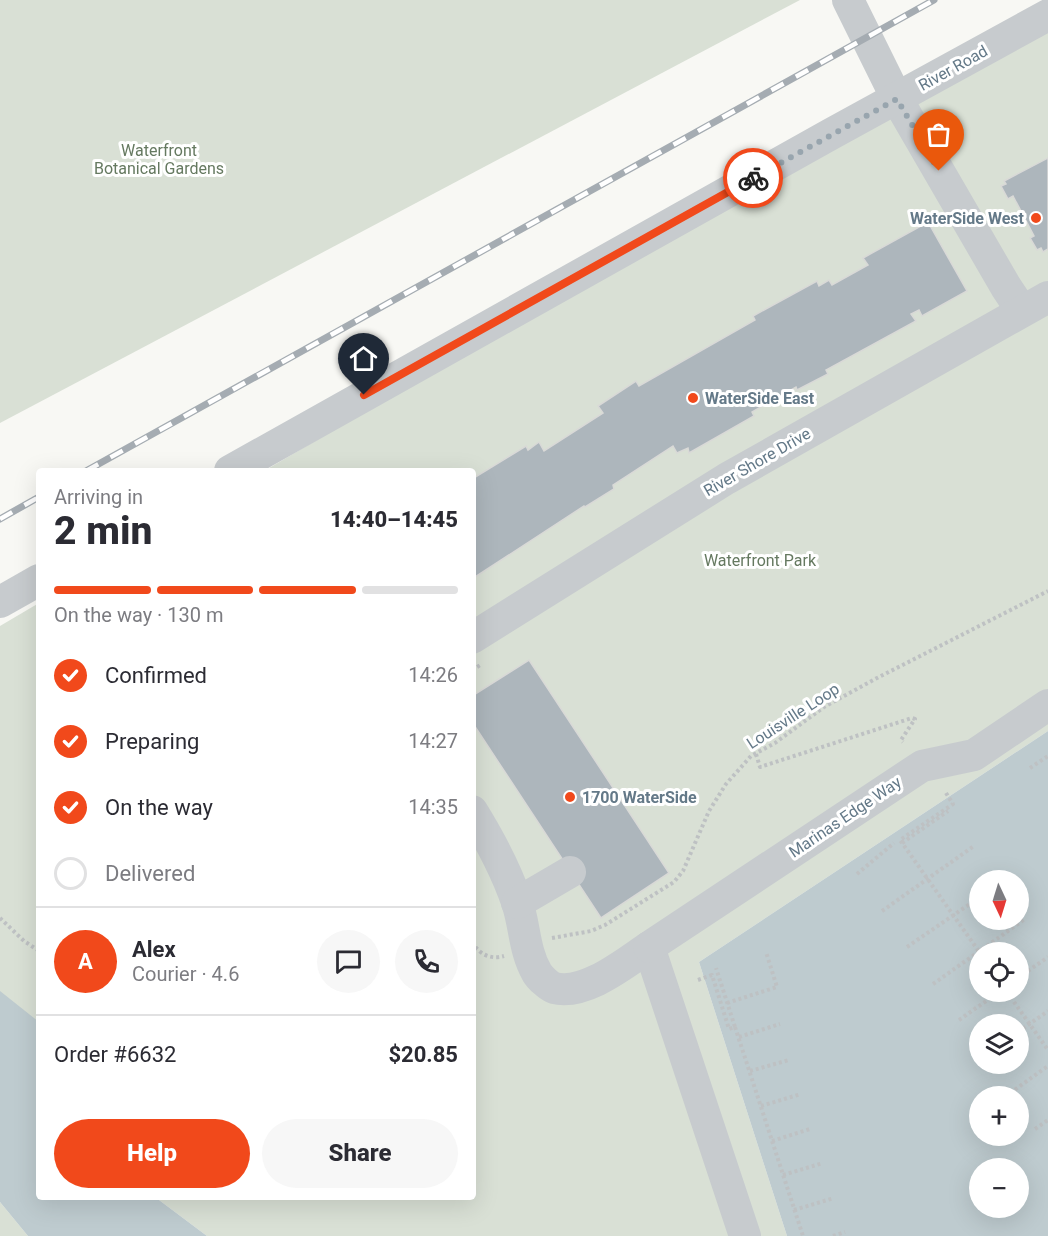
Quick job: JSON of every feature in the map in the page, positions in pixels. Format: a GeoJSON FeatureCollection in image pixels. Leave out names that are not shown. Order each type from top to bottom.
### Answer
{"type":"FeatureCollection","features":[{"type":"Feature","properties":{"kind":"street"},"geometry":{"type":"LineString","coordinates":[[848,0],[897,99],[1006,287],[1035,304]]}},
{"type":"Feature","properties":{"kind":"street","name":"River Road"},"geometry":{"type":"LineString","coordinates":[[235,468],[434,355],[1048,15]]}},
{"type":"Feature","properties":{"kind":"street","name":"River Shore Drive"},"geometry":{"type":"LineString","coordinates":[[476,635],[726,479],[1035,304]]}},
{"type":"Feature","properties":{"kind":"street"},"geometry":{"type":"LineString","coordinates":[[0,602],[36,582]]}},
{"type":"Feature","properties":{"kind":"street","name":"Marinas Edge Way"},"geometry":{"type":"LineString","coordinates":[[476,818],[496,852],[517,903],[526,946],[538,974],[552,988],[571,989],[596,981],[921,766],[974,755],[1048,705]]}},
{"type":"Feature","properties":{"kind":"street"},"geometry":{"type":"LineString","coordinates":[[517,903],[570,872]]}},
{"type":"Feature","properties":{"kind":"street"},"geometry":{"type":"LineString","coordinates":[[649,947],[745,1236]]}},
{"type":"Feature","properties":{"kind":"path","name":"Louisville Loop"},"geometry":{"type":"LineString","coordinates":[[548,938],[598,928],[633,909],[674,882],[683,871],[709,811],[726,784],[756,754],[831,703],[1048,591]]}},
{"type":"Feature","properties":{"kind":"path"},"geometry":{"type":"LineString","coordinates":[[756,754],[760,767],[912,718],[915,719],[901,740],[903,742]]}},
{"type":"Feature","properties":{"kind":"path"},"geometry":{"type":"LineString","coordinates":[[1030,768],[1048,756]]}},
{"type":"Feature","properties":{"kind":"path"},"geometry":{"type":"LineString","coordinates":[[946,793],[953,804],[900,840],[972,942]]}},
{"type":"Feature","properties":{"kind":"path"},"geometry":{"type":"LineString","coordinates":[[902,843],[948,811]]}},
{"type":"Feature","properties":{"kind":"path"},"geometry":{"type":"LineString","coordinates":[[857,874],[894,843]]}},
{"type":"Feature","properties":{"kind":"path"},"geometry":{"type":"LineString","coordinates":[[882,911],[974,846]]}},
{"type":"Feature","properties":{"kind":"path"},"geometry":{"type":"LineString","coordinates":[[908,947],[969,904]]}},
{"type":"Feature","properties":{"kind":"path"},"geometry":{"type":"LineString","coordinates":[[0,918],[36,949]]}},
{"type":"Feature","properties":{"kind":"path"},"geometry":{"type":"LineString","coordinates":[[993,942],[1010,930]]}},
{"type":"Feature","properties":{"kind":"path"},"geometry":{"type":"LineString","coordinates":[[476,948],[486,955],[498,958],[506,956]]}},
{"type":"Feature","properties":{"kind":"path"},"geometry":{"type":"LineString","coordinates":[[727,1003],[777,987],[766,952]]}},
{"type":"Feature","properties":{"kind":"path"},"geometry":{"type":"LineString","coordinates":[[1029,970],[1048,957]]}},
{"type":"Feature","properties":{"kind":"path"},"geometry":{"type":"LineString","coordinates":[[933,984],[969,959]]}},
{"type":"Feature","properties":{"kind":"path"},"geometry":{"type":"LineString","coordinates":[[716,968],[803,1236]]}},
{"type":"Feature","properties":{"kind":"path"},"geometry":{"type":"LineString","coordinates":[[698,980],[712,975],[729,1029],[735,1027]]}},
{"type":"Feature","properties":{"kind":"path"},"geometry":{"type":"LineString","coordinates":[[959,1020],[985,1002]]}},
{"type":"Feature","properties":{"kind":"path"},"geometry":{"type":"LineString","coordinates":[[1014,1002],[1048,1050]]}},
{"type":"Feature","properties":{"kind":"path"},"geometry":{"type":"LineString","coordinates":[[1030,1024],[1048,1011]]}},
{"type":"Feature","properties":{"kind":"path"},"geometry":{"type":"LineString","coordinates":[[738,1037],[780,1024]]}},
{"type":"Feature","properties":{"kind":"path"},"geometry":{"type":"LineString","coordinates":[[750,1071],[789,1060]]}},
{"type":"Feature","properties":{"kind":"path"},"geometry":{"type":"LineString","coordinates":[[1020,1086],[1048,1066]]}},
{"type":"Feature","properties":{"kind":"path"},"geometry":{"type":"LineString","coordinates":[[761,1106],[801,1094]]}},
{"type":"Feature","properties":{"kind":"path"},"geometry":{"type":"LineString","coordinates":[[1035,1129],[1048,1120]]}},
{"type":"Feature","properties":{"kind":"path"},"geometry":{"type":"LineString","coordinates":[[772,1141],[810,1129]]}},
{"type":"Feature","properties":{"kind":"path"},"geometry":{"type":"LineString","coordinates":[[783,1175],[823,1162]]}},
{"type":"Feature","properties":{"kind":"path"},"geometry":{"type":"LineString","coordinates":[[794,1210],[834,1198]]}},
{"type":"Feature","properties":{"kind":"path"},"geometry":{"type":"LineString","coordinates":[[833,1236],[845,1232]]}},
{"type":"Feature","properties":{"kind":"green space","name":"Waterfront Botanical Gardens"},"geometry":{"type":"Polygon","coordinates":[[[0,0],[800,0],[0,423],[0,0]]]}},
{"type":"Feature","properties":{"kind":"green space","name":"Waterfront Park"},"geometry":{"type":"Polygon","coordinates":[[[1048,15],[1048,731],[699,962],[787,1236],[207,1236],[159,1200],[476,1200],[476,468],[269,468],[897,99],[1048,15]]]}},
{"type":"Feature","properties":{"kind":"green space"},"geometry":{"type":"Polygon","coordinates":[[[36,605],[36,1155],[0,1190],[0,626],[36,605]]]}},
{"type":"Feature","properties":{"kind":"green space"},"geometry":{"type":"Polygon","coordinates":[[[0,1202],[28,1236],[0,1236],[0,1202]]]}},
{"type":"Feature","properties":{"kind":"shaded area"},"geometry":{"type":"Polygon","coordinates":[[[1048,731],[1048,1236],[787,1236],[699,962],[1048,731]]]}},
{"type":"Feature","properties":{"kind":"shaded area"},"geometry":{"type":"Polygon","coordinates":[[[0,991],[36,1020],[36,1200],[159,1200],[207,1236],[28,1236],[0,1202],[0,991]]]}},
{"type":"Feature","properties":{"kind":"building","name":"WaterSide West"},"geometry":{"type":"Polygon","coordinates":[[[1048,158],[1048,249],[1043,252],[1041,248],[1037,250],[1030,238],[1034,236],[1013,196],[1008,199],[1001,186],[1006,184],[1004,181],[1048,158]]]}},
{"type":"Feature","properties":{"kind":"building","name":"WaterSide East"},"geometry":{"type":"Polygon","coordinates":[[[928,222],[967,291],[922,316],[919,310],[911,314],[916,321],[826,370],[828,374],[797,390],[796,387],[752,412],[754,416],[689,453],[688,448],[677,453],[673,446],[613,485],[614,489],[476,576],[476,477],[526,446],[528,450],[539,442],[544,451],[603,413],[598,406],[636,381],[639,386],[755,320],[753,316],[817,281],[819,286],[829,280],[832,285],[868,265],[863,258],[928,222]]]}},
{"type":"Feature","properties":{"kind":"building","name":"1700 WaterSide"},"geometry":{"type":"Polygon","coordinates":[[[529,660],[669,873],[601,918],[476,728],[476,693],[529,660]]]}},
{"type":"Feature","properties":{"kind":"railway"},"geometry":{"type":"LineString","coordinates":[[91,468],[934,0]]}},
{"type":"Feature","properties":{"kind":"railway"},"geometry":{"type":"LineString","coordinates":[[0,519],[36,499]]}},
{"type":"Feature","properties":{"kind":"way so far"},"geometry":{"type":"LineString","coordinates":[[753,178],[897,99],[939,171]]}},
{"type":"Feature","properties":{"kind":"place","name":"WaterSide West"},"geometry":{"type":"Point","coordinates":[1036,218]}},
{"type":"Feature","properties":{"kind":"place","name":"WaterSide East"},"geometry":{"type":"Point","coordinates":[693,398]}},
{"type":"Feature","properties":{"kind":"place","name":"1700 WaterSide"},"geometry":{"type":"Point","coordinates":[570,797]}},
{"type":"Feature","properties":{"kind":"route"},"geometry":{"type":"LineString","coordinates":[[364,395],[753,178]]}}]}
